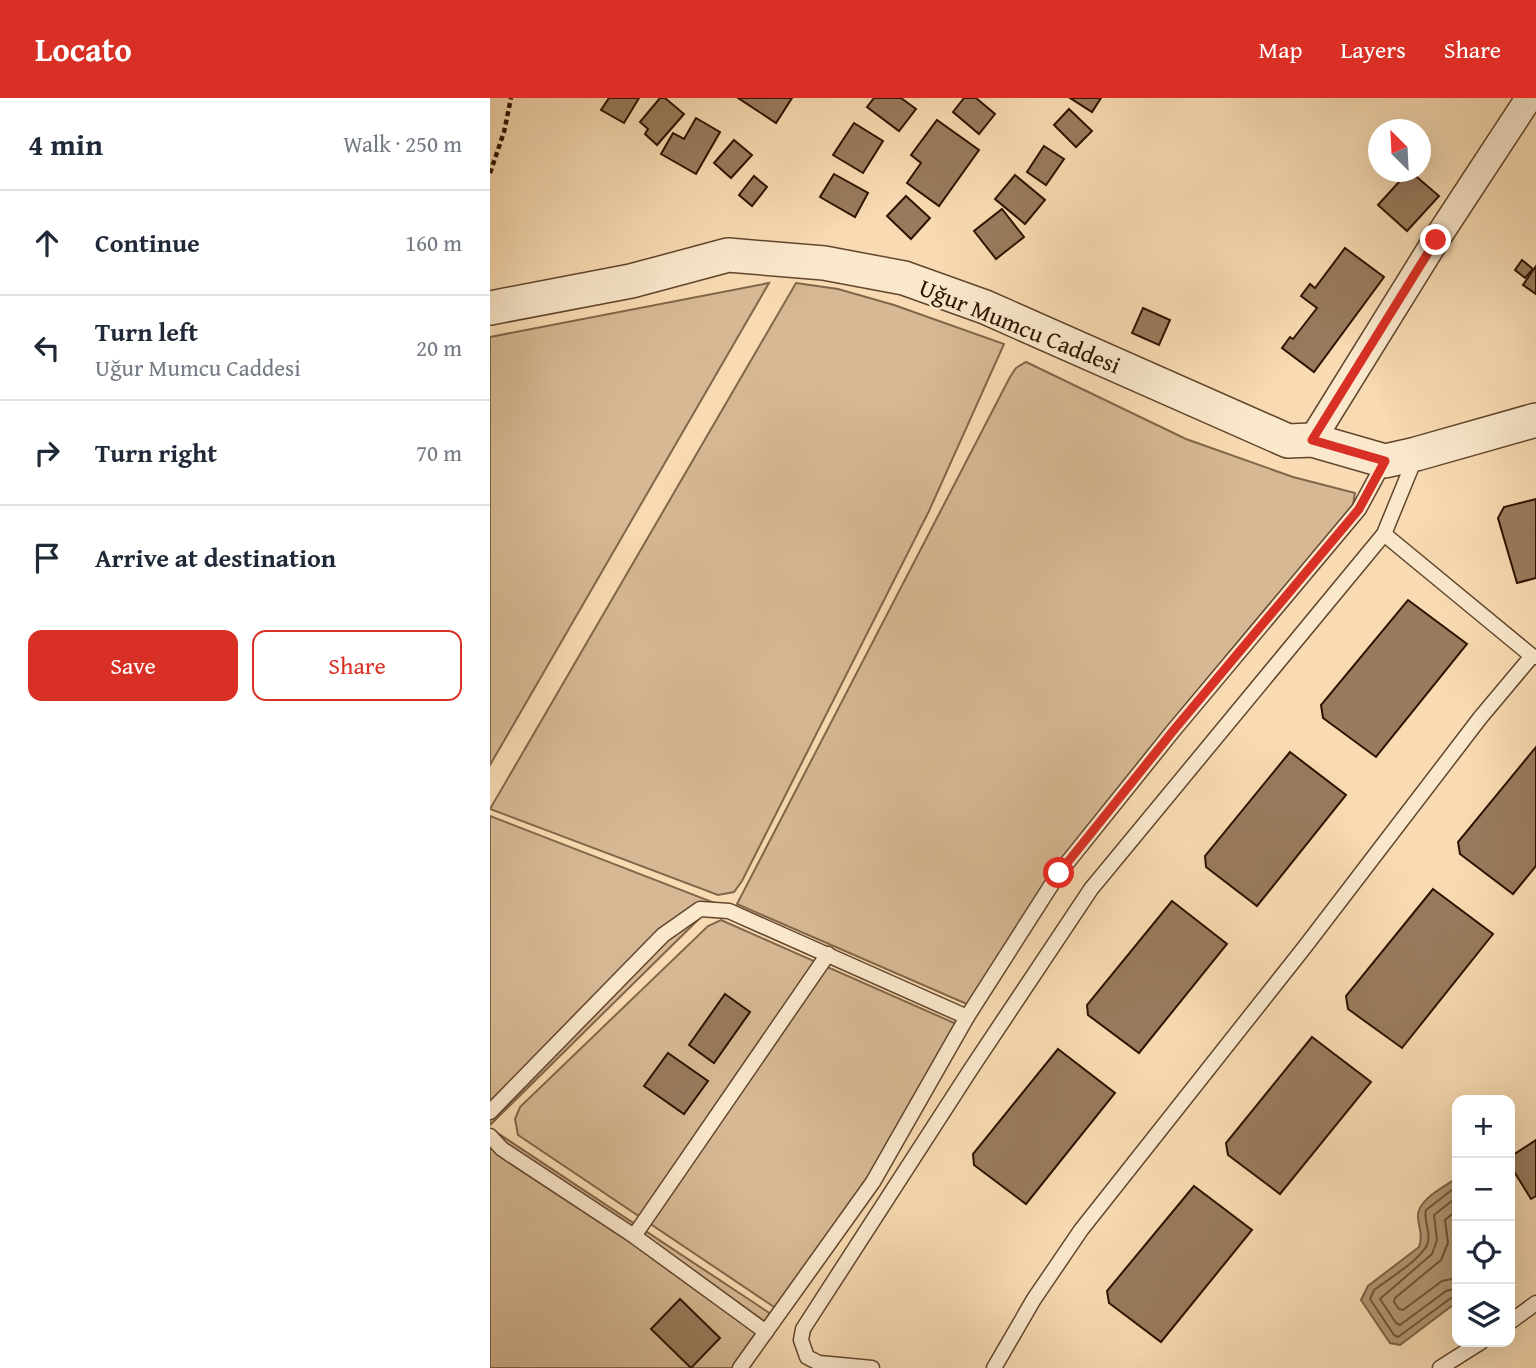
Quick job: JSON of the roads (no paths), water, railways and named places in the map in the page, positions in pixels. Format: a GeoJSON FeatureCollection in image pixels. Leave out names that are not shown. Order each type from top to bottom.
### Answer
{"type":"FeatureCollection","features":[{"type":"Feature","properties":{"kind":"street"},"geometry":{"type":"LineString","coordinates":[[1312,440],[1436,240],[1530,98]]}},
{"type":"Feature","properties":{"kind":"street","name":"Uğur Mumcu Caddesi"},"geometry":{"type":"LineString","coordinates":[[490,308],[631,281],[728,255],[824,263],[904,278],[985,307],[1288,441],[1312,440],[1401,458]]}},
{"type":"Feature","properties":{"kind":"street"},"geometry":{"type":"LineString","coordinates":[[1401,458],[1536,420]]}},
{"type":"Feature","properties":{"kind":"lane"},"geometry":{"type":"LineString","coordinates":[[872,1368],[819,1363],[807,1357],[801,1340],[803,1329],[971,1069],[1091,890],[1384,534],[1401,458]]}},
{"type":"Feature","properties":{"kind":"lane"},"geometry":{"type":"LineString","coordinates":[[740,1368],[873,1182],[968,1017],[1059,873],[1173,731],[1401,458]]}},
{"type":"Feature","properties":{"kind":"lane"},"geometry":{"type":"LineString","coordinates":[[995,1368],[1034,1299],[1082,1230],[1480,718],[1534,657],[1384,534]]}},
{"type":"Feature","properties":{"kind":"lane"},"geometry":{"type":"LineString","coordinates":[[490,1112],[663,935],[700,909],[729,911],[968,1017]]}},
{"type":"Feature","properties":{"kind":"lane"},"geometry":{"type":"LineString","coordinates":[[634,1236],[828,954]]}},
{"type":"Feature","properties":{"kind":"lane"},"geometry":{"type":"LineString","coordinates":[[490,1136],[502,1150],[634,1236],[766,1332]]}},
{"type":"Feature","properties":{"kind":"lane"},"geometry":{"type":"LineString","coordinates":[[1515,1318],[1536,1303]]}},
{"type":"Feature","properties":{"kind":"lane"},"geometry":{"type":"LineString","coordinates":[[1440,1368],[1473,1347]]}},
{"type":"Feature","properties":{"kind":"water"},"geometry":{"type":"Polygon","coordinates":[[[1452,1181],[1452,1306],[1400,1345],[1390,1343],[1361,1300],[1368,1286],[1419,1247],[1419,1211],[1421,1205],[1452,1181]]]}}]}
